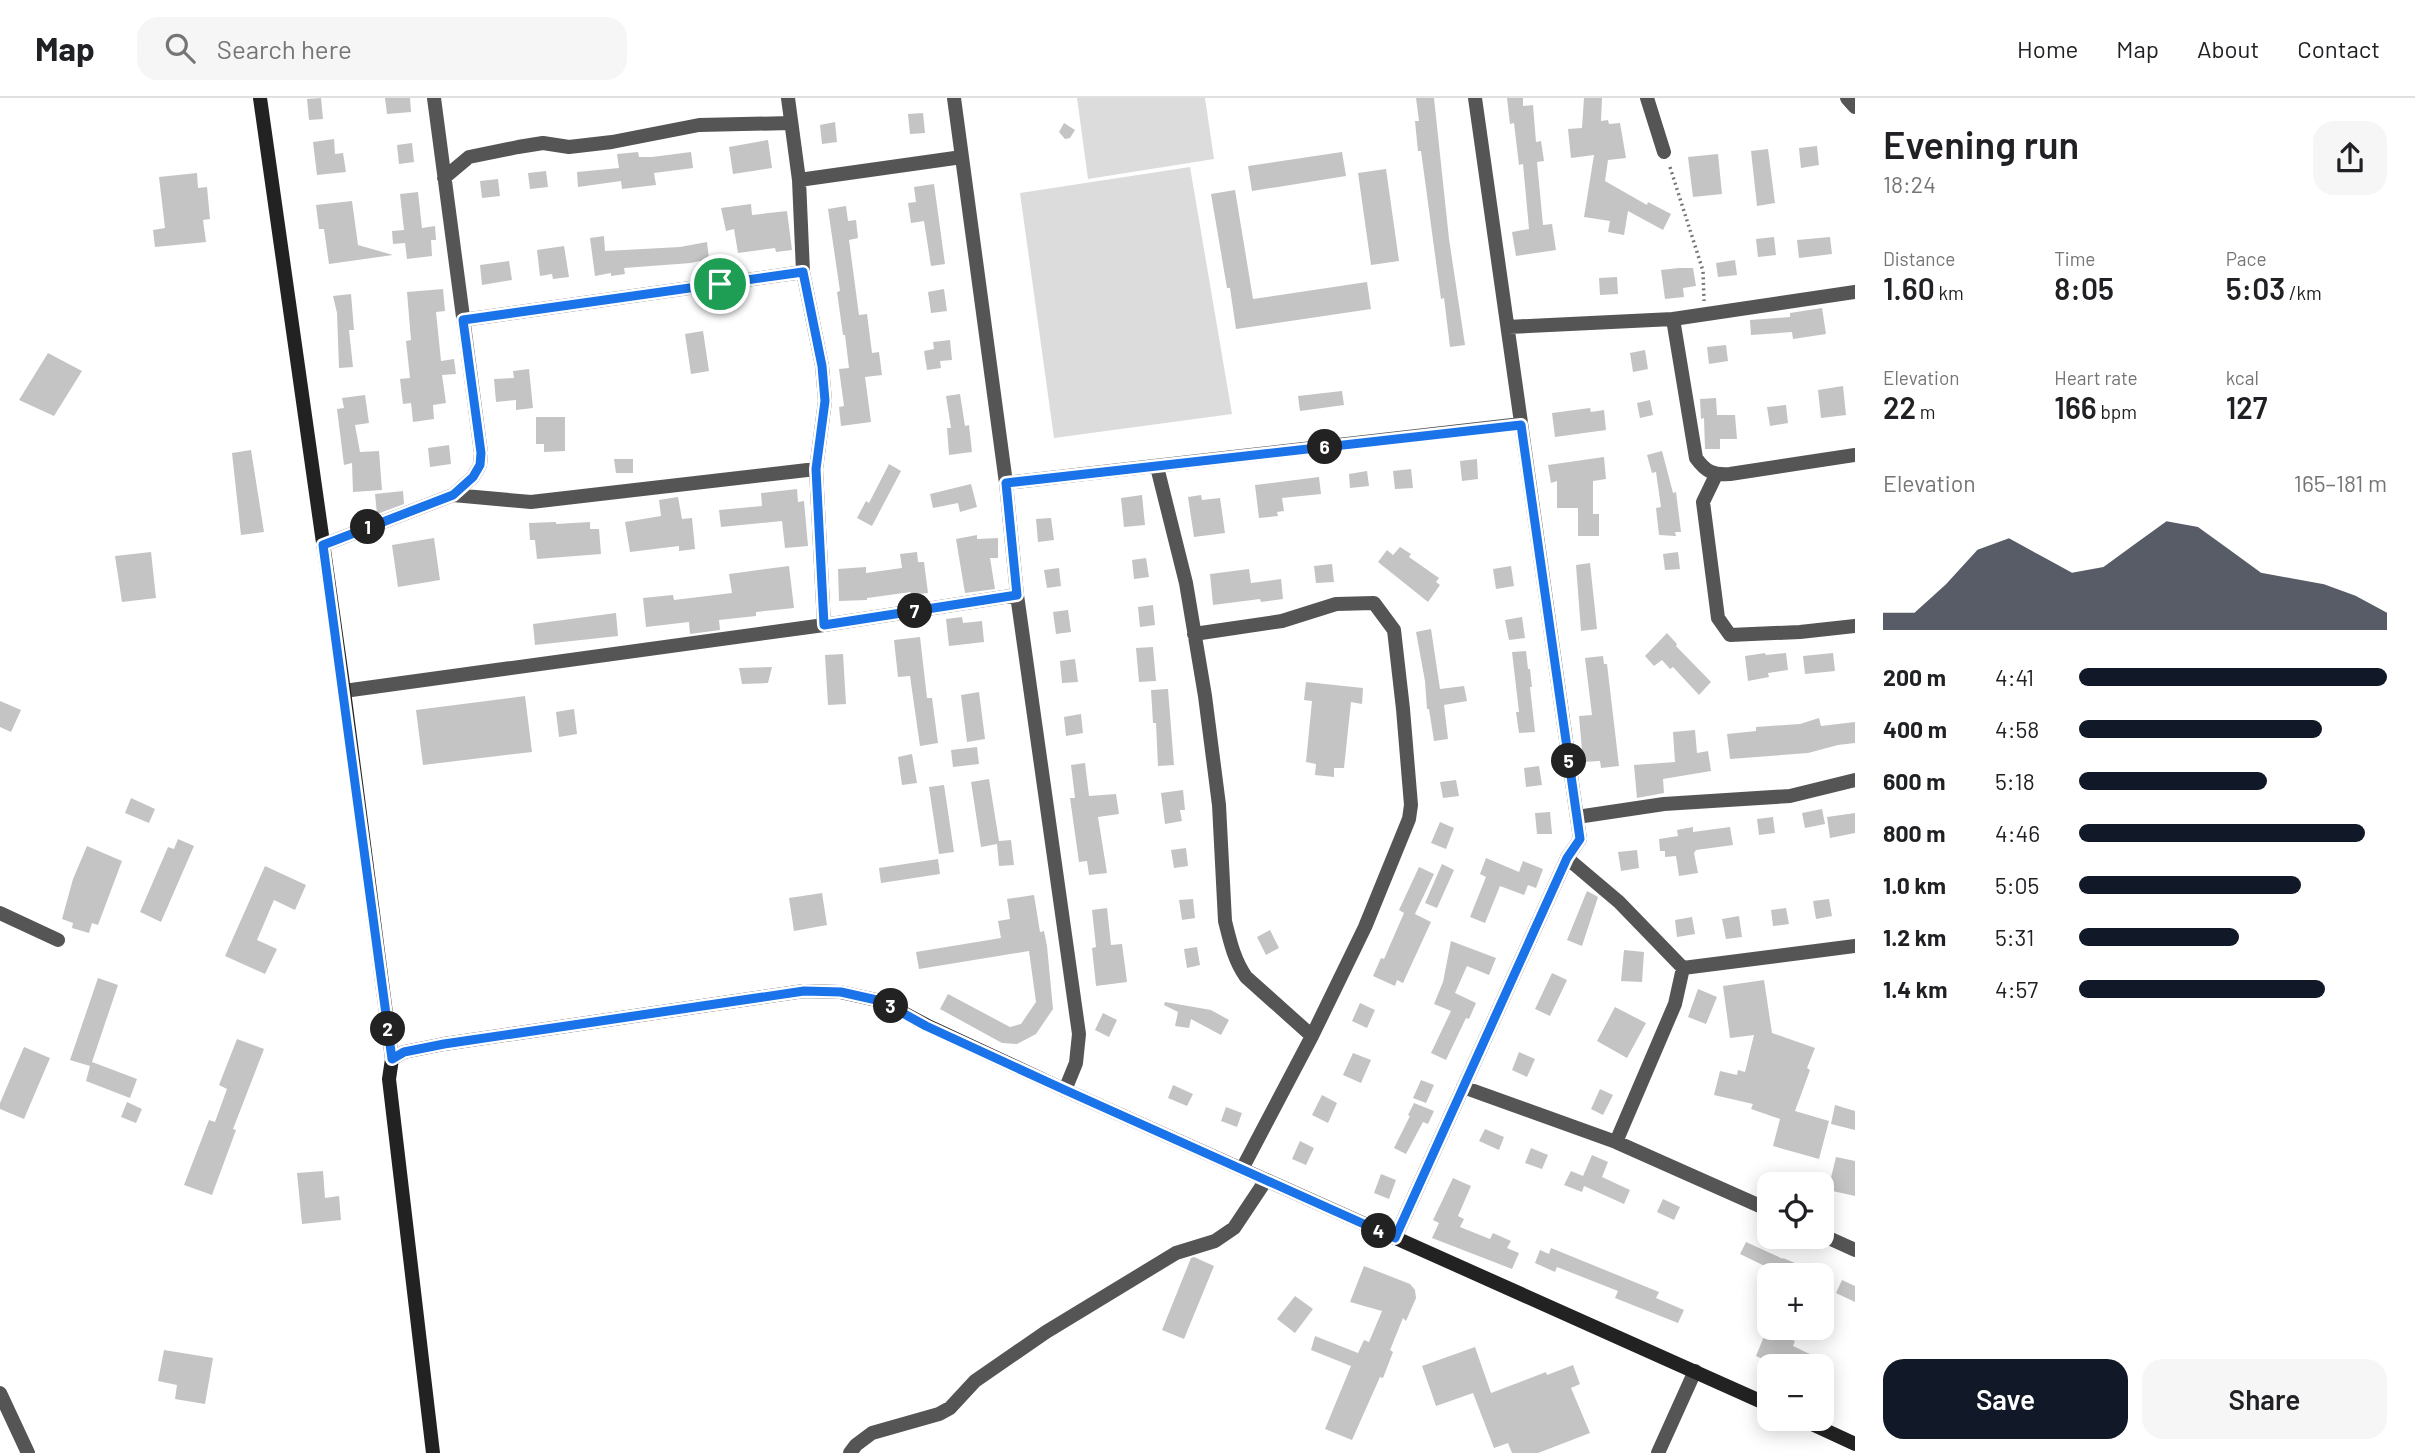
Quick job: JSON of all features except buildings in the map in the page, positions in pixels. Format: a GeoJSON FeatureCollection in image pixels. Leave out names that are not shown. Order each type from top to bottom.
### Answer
{"type":"FeatureCollection","features":[{"type":"Feature","properties":{"kind":"street"},"geometry":{"type":"LineString","coordinates":[[260,98],[344,691],[392,1059],[389,1079],[433,1453]]}},
{"type":"Feature","properties":{"kind":"street"},"geometry":{"type":"LineString","coordinates":[[323,545],[453,495],[473,477],[480,465],[481,453],[434,98]]}},
{"type":"Feature","properties":{"kind":"street"},"geometry":{"type":"LineString","coordinates":[[788,98],[799,180],[803,272],[822,366],[825,401],[816,469],[824,625]]}},
{"type":"Feature","properties":{"kind":"street"},"geometry":{"type":"LineString","coordinates":[[954,98],[1006,483],[1017,595],[1079,1034],[1076,1063],[1065,1090]]}},
{"type":"Feature","properties":{"kind":"street"},"geometry":{"type":"LineString","coordinates":[[1395,1238],[1567,858],[1580,839],[1475,98]]}},
{"type":"Feature","properties":{"kind":"street"},"geometry":{"type":"LineString","coordinates":[[1647,98],[1664,152]]}},
{"type":"Feature","properties":{"kind":"street"},"geometry":{"type":"LineString","coordinates":[[1847,98],[1855,107]]}},
{"type":"Feature","properties":{"kind":"street"},"geometry":{"type":"LineString","coordinates":[[444,178],[469,157],[518,146],[543,143],[569,147],[612,142],[699,125],[791,123]]}},
{"type":"Feature","properties":{"kind":"street"},"geometry":{"type":"LineString","coordinates":[[799,180],[962,157]]}},
{"type":"Feature","properties":{"kind":"street"},"geometry":{"type":"LineString","coordinates":[[463,320],[803,272]]}},
{"type":"Feature","properties":{"kind":"street"},"geometry":{"type":"LineString","coordinates":[[1508,327],[1673,319],[1855,292]]}},
{"type":"Feature","properties":{"kind":"street"},"geometry":{"type":"LineString","coordinates":[[1673,319],[1696,458],[1704,470],[1716,475],[1855,455]]}},
{"type":"Feature","properties":{"kind":"street"},"geometry":{"type":"LineString","coordinates":[[1006,483],[1521,425]]}},
{"type":"Feature","properties":{"kind":"street"},"geometry":{"type":"LineString","coordinates":[[1157,467],[1186,583],[1194,634],[1219,805],[1225,921],[1229,939],[1237,965],[1245,978],[1312,1036]]}},
{"type":"Feature","properties":{"kind":"street"},"geometry":{"type":"LineString","coordinates":[[453,495],[531,502],[816,469]]}},
{"type":"Feature","properties":{"kind":"street"},"geometry":{"type":"LineString","coordinates":[[1716,475],[1703,502],[1718,618],[1730,635],[1855,626]]}},
{"type":"Feature","properties":{"kind":"street"},"geometry":{"type":"LineString","coordinates":[[344,691],[824,625],[1017,595]]}},
{"type":"Feature","properties":{"kind":"street"},"geometry":{"type":"LineString","coordinates":[[1194,634],[1282,621],[1336,604],[1374,603],[1394,630],[1403,709],[1411,805],[1409,819],[1366,927],[1242,1169]]}},
{"type":"Feature","properties":{"kind":"street"},"geometry":{"type":"LineString","coordinates":[[1577,817],[1664,804],[1790,796],[1855,780]]}},
{"type":"Feature","properties":{"kind":"street"},"geometry":{"type":"LineString","coordinates":[[1567,858],[1619,902],[1683,968]]}},
{"type":"Feature","properties":{"kind":"street"},"geometry":{"type":"LineString","coordinates":[[0,913],[58,940]]}},
{"type":"Feature","properties":{"kind":"street"},"geometry":{"type":"LineString","coordinates":[[1683,968],[1855,946]]}},
{"type":"Feature","properties":{"kind":"street"},"geometry":{"type":"LineString","coordinates":[[1616,1142],[1675,1004],[1683,968]]}},
{"type":"Feature","properties":{"kind":"street"},"geometry":{"type":"LineString","coordinates":[[392,1059],[404,1052],[444,1044],[804,991],[841,992],[881,1001],[926,1026],[1065,1090],[1757,1399]]}},
{"type":"Feature","properties":{"kind":"street"},"geometry":{"type":"LineString","coordinates":[[1463,1087],[1616,1142],[1757,1205]]}},
{"type":"Feature","properties":{"kind":"street"},"geometry":{"type":"LineString","coordinates":[[850,1453],[872,1433],[939,1415],[950,1408],[975,1381],[1046,1332],[1176,1253],[1215,1241],[1234,1228],[1266,1180]]}},
{"type":"Feature","properties":{"kind":"street"},"geometry":{"type":"LineString","coordinates":[[1834,1240],[1855,1250]]}},
{"type":"Feature","properties":{"kind":"street"},"geometry":{"type":"LineString","coordinates":[[1658,1453],[1695,1371]]}},
{"type":"Feature","properties":{"kind":"street"},"geometry":{"type":"LineString","coordinates":[[0,1393],[28,1453]]}},
{"type":"Feature","properties":{"kind":"street"},"geometry":{"type":"LineString","coordinates":[[1827,1431],[1855,1444]]}},
{"type":"Feature","properties":{"kind":"path"},"geometry":{"type":"LineString","coordinates":[[1664,152],[1675,176],[1703,271],[1704,314]]}},
{"type":"Feature","properties":{"kind":"shaded area"},"geometry":{"type":"Polygon","coordinates":[[[1077,98],[1205,98],[1214,159],[1088,179],[1077,98]]]}},
{"type":"Feature","properties":{"kind":"shaded area"},"geometry":{"type":"Polygon","coordinates":[[[1190,167],[1232,414],[1054,438],[1020,193],[1190,167]]]}},
{"type":"Feature","properties":{"kind":"route"},"geometry":{"type":"LineString","coordinates":[[803,272],[822,366],[825,401],[816,469],[824,625],[1017,595],[1006,483],[1521,425],[1580,839],[1567,858],[1395,1238],[926,1026],[881,1001],[841,992],[804,991],[444,1044],[404,1052],[392,1059],[323,545],[453,495],[473,477],[480,465],[481,453],[463,320],[720,284],[803,272]]}}]}
